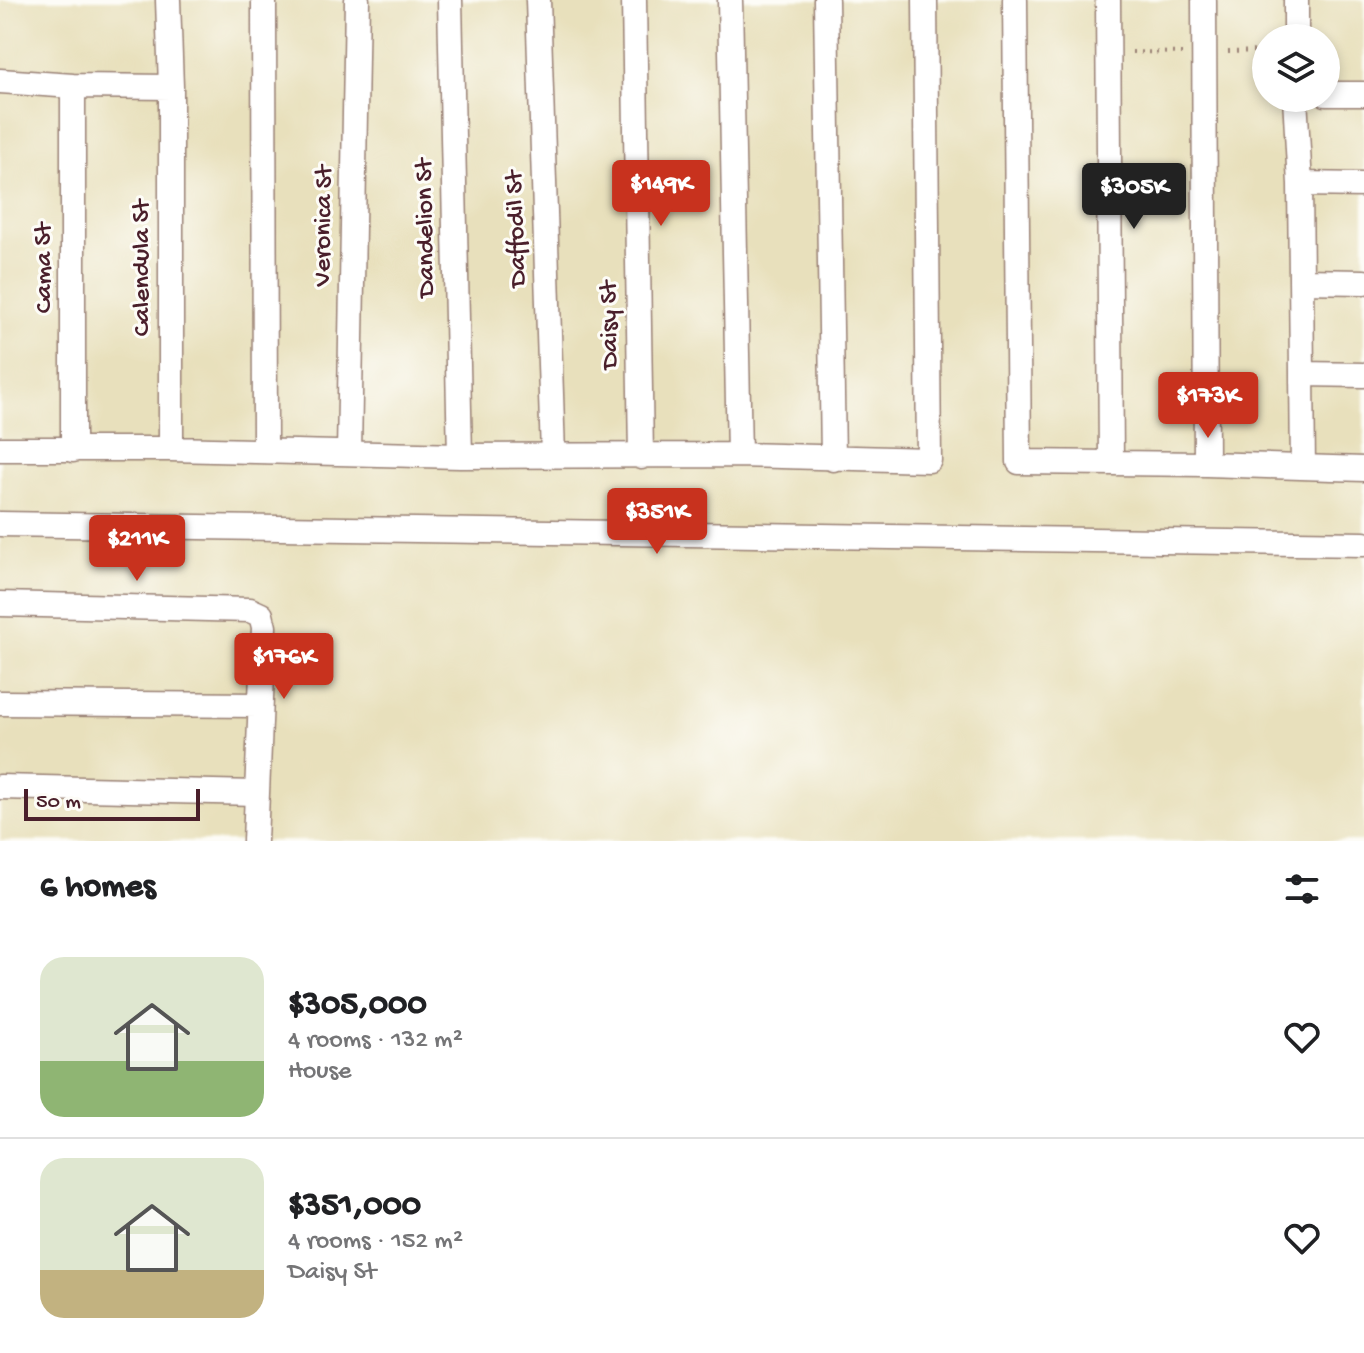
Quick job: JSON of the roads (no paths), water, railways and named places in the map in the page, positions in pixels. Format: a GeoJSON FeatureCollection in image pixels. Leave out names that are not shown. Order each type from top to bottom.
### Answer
{"type":"FeatureCollection","features":[{"type":"Feature","properties":{"kind":"street","name":"Calendula St"},"geometry":{"type":"LineString","coordinates":[[168,0],[171,87],[171,449]]}},
{"type":"Feature","properties":{"kind":"street"},"geometry":{"type":"LineString","coordinates":[[264,0],[265,450]]}},
{"type":"Feature","properties":{"kind":"street","name":"Veronica St"},"geometry":{"type":"LineString","coordinates":[[349,453],[357,0]]}},
{"type":"Feature","properties":{"kind":"street","name":"Dandelion St"},"geometry":{"type":"LineString","coordinates":[[450,0],[460,456]]}},
{"type":"Feature","properties":{"kind":"street","name":"Daffodil St"},"geometry":{"type":"LineString","coordinates":[[538,0],[553,455]]}},
{"type":"Feature","properties":{"kind":"street","name":"Daisy St"},"geometry":{"type":"LineString","coordinates":[[634,0],[641,457]]}},
{"type":"Feature","properties":{"kind":"street"},"geometry":{"type":"LineString","coordinates":[[730,0],[739,455]]}},
{"type":"Feature","properties":{"kind":"street"},"geometry":{"type":"LineString","coordinates":[[826,0],[833,459]]}},
{"type":"Feature","properties":{"kind":"street"},"geometry":{"type":"LineString","coordinates":[[0,449],[265,450],[460,456],[739,455],[929,460],[925,0]]}},
{"type":"Feature","properties":{"kind":"street"},"geometry":{"type":"LineString","coordinates":[[1015,0],[1019,462],[1364,469]]}},
{"type":"Feature","properties":{"kind":"street"},"geometry":{"type":"LineString","coordinates":[[1108,0],[1111,462]]}},
{"type":"Feature","properties":{"kind":"street"},"geometry":{"type":"LineString","coordinates":[[1204,0],[1206,464]]}},
{"type":"Feature","properties":{"kind":"street"},"geometry":{"type":"LineString","coordinates":[[1296,0],[1296,24]]}},
{"type":"Feature","properties":{"kind":"street"},"geometry":{"type":"LineString","coordinates":[[0,81],[73,86],[171,87]]}},
{"type":"Feature","properties":{"kind":"street","name":"Cama St"},"geometry":{"type":"LineString","coordinates":[[73,86],[73,450]]}},
{"type":"Feature","properties":{"kind":"street"},"geometry":{"type":"LineString","coordinates":[[1340,94],[1364,94]]}},
{"type":"Feature","properties":{"kind":"street"},"geometry":{"type":"LineString","coordinates":[[1296,112],[1300,184],[1303,467]]}},
{"type":"Feature","properties":{"kind":"street"},"geometry":{"type":"LineString","coordinates":[[1300,184],[1364,185]]}},
{"type":"Feature","properties":{"kind":"street"},"geometry":{"type":"LineString","coordinates":[[1301,281],[1364,282]]}},
{"type":"Feature","properties":{"kind":"street"},"geometry":{"type":"LineString","coordinates":[[1302,374],[1364,375]]}},
{"type":"Feature","properties":{"kind":"street"},"geometry":{"type":"LineString","coordinates":[[0,524],[1364,544]]}},
{"type":"Feature","properties":{"kind":"street"},"geometry":{"type":"LineString","coordinates":[[0,604],[250,610],[261,615],[264,627],[255,841]]}},
{"type":"Feature","properties":{"kind":"street"},"geometry":{"type":"LineString","coordinates":[[0,703],[259,705]]}},
{"type":"Feature","properties":{"kind":"street"},"geometry":{"type":"LineString","coordinates":[[0,787],[256,793]]}}]}
